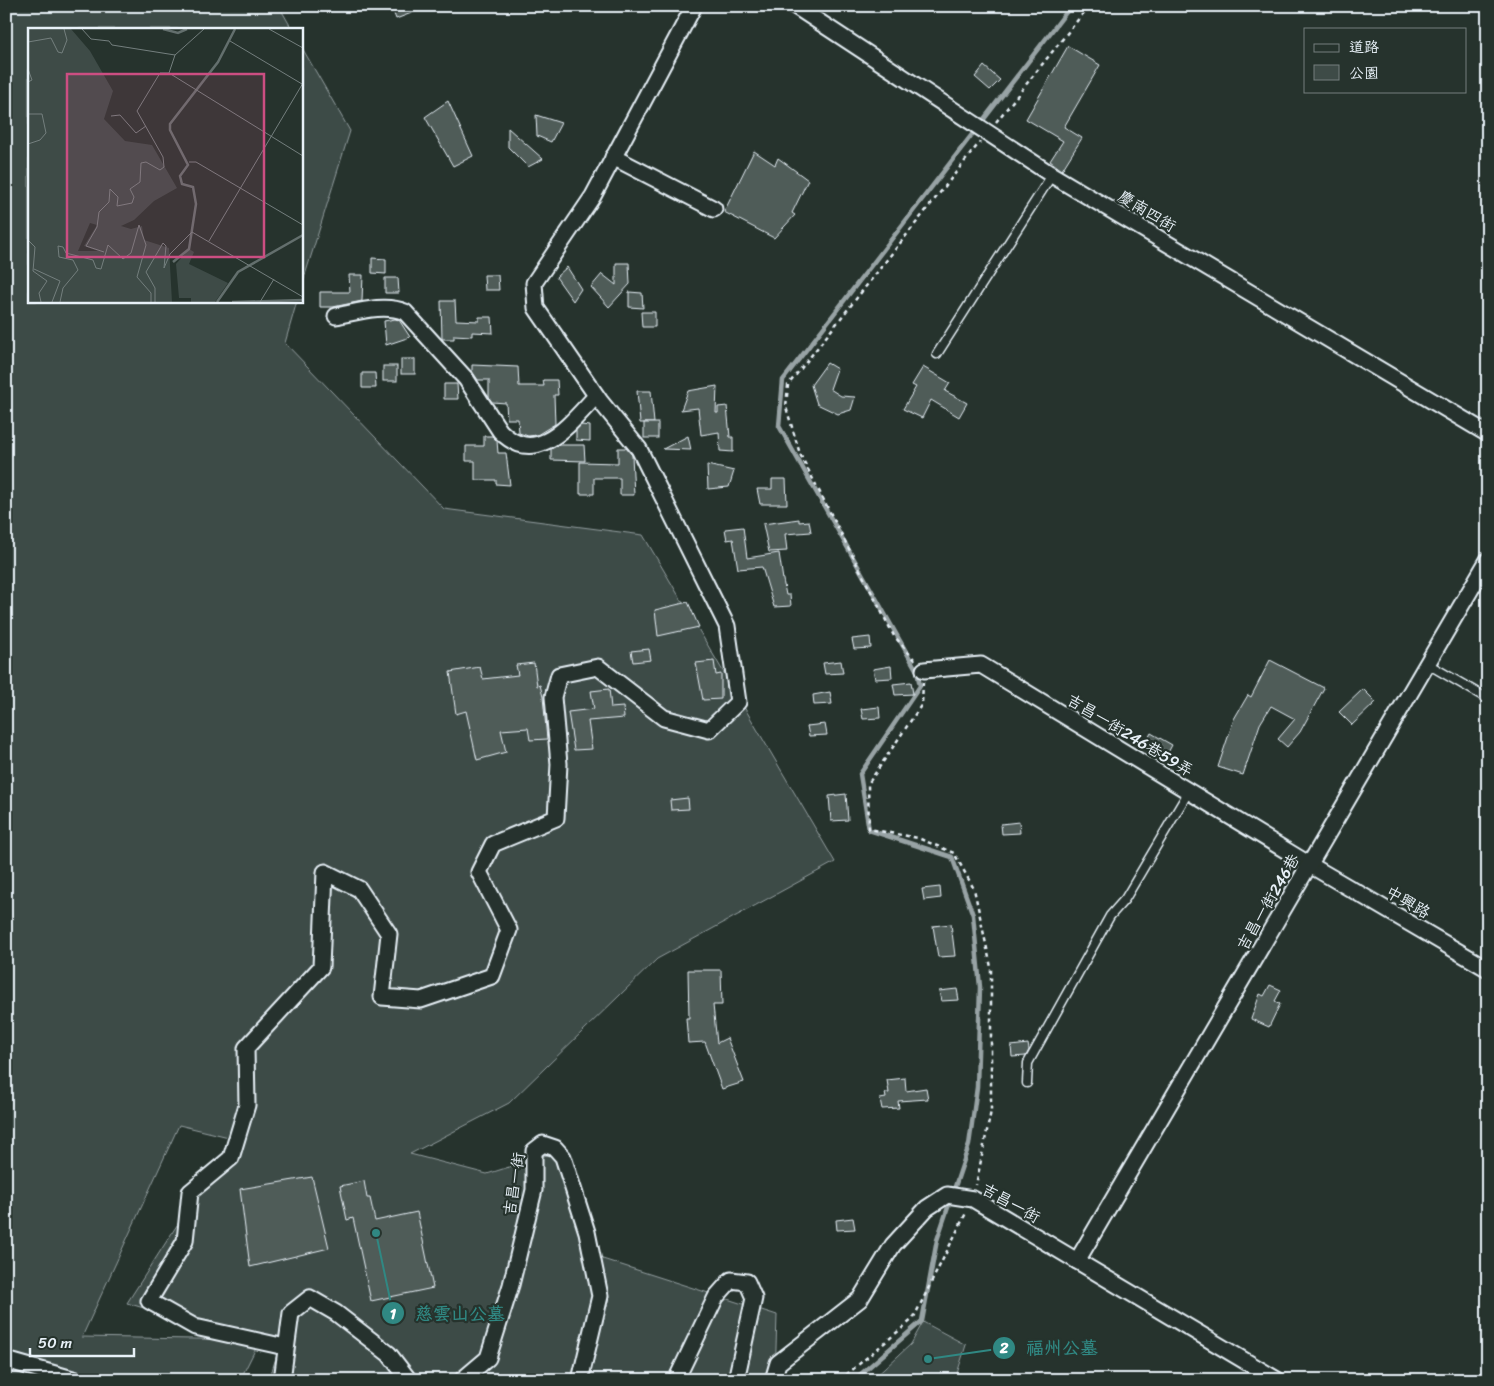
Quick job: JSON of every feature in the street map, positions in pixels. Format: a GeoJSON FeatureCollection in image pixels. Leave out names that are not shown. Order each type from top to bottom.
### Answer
{"type":"FeatureCollection","features":[{"type":"Feature","properties":{"kind":"street"},"geometry":{"type":"LineString","coordinates":[[285,1347],[195,1328],[149,1301],[184,1241],[190,1192],[231,1158],[247,1105],[246,1048],[321,967],[325,872],[359,889],[389,934],[382,997],[421,1000],[492,976],[509,930],[479,872],[493,844],[556,818],[559,764],[553,697],[559,675],[598,667],[664,718],[709,730],[738,702],[727,626],[639,449],[596,396],[536,308],[534,282],[592,196],[694,6]]}},
{"type":"Feature","properties":{"kind":"street","name":"慶南四街"},"geometry":{"type":"LineString","coordinates":[[795,6],[1052,175],[1488,434]]}},
{"type":"Feature","properties":{"kind":"street"},"geometry":{"type":"LineString","coordinates":[[613,157],[714,209]]}},
{"type":"Feature","properties":{"kind":"street"},"geometry":{"type":"LineString","coordinates":[[336,316],[394,308],[405,312],[466,379],[500,431],[506,437],[522,445],[535,445],[552,439],[596,396]]}},
{"type":"Feature","properties":{"kind":"street","name":"吉昌一街246巷"},"geometry":{"type":"LineString","coordinates":[[1077,1261],[1310,865],[1426,662],[1488,560]]}},
{"type":"Feature","properties":{"kind":"street","name":"吉昌一街246巷59弄"},"geometry":{"type":"LineString","coordinates":[[924,670],[981,665],[1310,865]]}},
{"type":"Feature","properties":{"kind":"street","name":"中興路"},"geometry":{"type":"LineString","coordinates":[[1310,865],[1488,969]]}},
{"type":"Feature","properties":{"kind":"street","name":"吉昌一街"},"geometry":{"type":"LineString","coordinates":[[462,1380],[488,1358],[511,1285],[534,1190],[534,1151],[544,1144],[555,1148],[563,1157],[587,1232],[600,1296],[580,1380]]}},
{"type":"Feature","properties":{"kind":"street","name":"吉昌一街"},"geometry":{"type":"LineString","coordinates":[[773,1380],[778,1363],[860,1299],[893,1246],[927,1208],[947,1195],[973,1199],[1277,1380]]}},
{"type":"Feature","properties":{"kind":"street"},"geometry":{"type":"LineString","coordinates":[[676,1380],[716,1297],[731,1280],[747,1282],[754,1298],[736,1380]]}},
{"type":"Feature","properties":{"kind":"street"},"geometry":{"type":"LineString","coordinates":[[282,1380],[291,1314],[310,1298],[336,1314],[389,1354],[409,1380]]}},
{"type":"Feature","properties":{"kind":"street"},"geometry":{"type":"LineString","coordinates":[[6,1360],[76,1380]]}},
{"type":"Feature","properties":{"kind":"lane"},"geometry":{"type":"LineString","coordinates":[[937,354],[1052,175]]}},
{"type":"Feature","properties":{"kind":"lane"},"geometry":{"type":"LineString","coordinates":[[1426,662],[1488,699]]}},
{"type":"Feature","properties":{"kind":"lane"},"geometry":{"type":"LineString","coordinates":[[1027,1083],[1028,1063],[1110,916],[1125,899],[1189,791]]}},
{"type":"Feature","properties":{"kind":"path"},"geometry":{"type":"LineString","coordinates":[[840,1380],[913,1319],[973,1199],[991,1111],[991,967],[974,889],[954,853],[918,838],[869,829],[868,784],[922,704],[924,670],[894,636],[800,454],[786,407],[788,385],[1089,6]]}},
{"type":"Feature","properties":{"kind":"green space"},"geometry":{"type":"Polygon","coordinates":[[[6,6],[279,6],[291,28],[28,28],[28,302],[297,302],[285,343],[444,509],[643,535],[835,862],[657,959],[509,1103],[410,1154],[487,1174],[566,1149],[584,1253],[777,1315],[775,1380],[269,1380],[279,1348],[259,1342],[240,1380],[6,1380],[6,6]],[[179,1125],[82,1337],[250,1340],[127,1303],[233,1138],[179,1125]]]}},
{"type":"Feature","properties":{"kind":"green space"},"geometry":{"type":"Polygon","coordinates":[[[302,48],[350,131],[302,285],[302,48]]]}},
{"type":"Feature","properties":{"kind":"green space"},"geometry":{"type":"Polygon","coordinates":[[[923,1322],[966,1345],[955,1380],[872,1380],[911,1344],[923,1322]]]}},
{"type":"Feature","properties":{"kind":"building"},"geometry":{"type":"Polygon","coordinates":[[[391,6],[427,6],[427,7],[396,19],[391,6]]]}},
{"type":"Feature","properties":{"kind":"building"},"geometry":{"type":"Polygon","coordinates":[[[1068,46],[1100,65],[1064,127],[1082,138],[1062,170],[1050,161],[1063,141],[1026,119],[1068,46]]]}},
{"type":"Feature","properties":{"kind":"building"},"geometry":{"type":"Polygon","coordinates":[[[984,66],[1000,80],[990,90],[975,77],[984,66]]]}},
{"type":"Feature","properties":{"kind":"building"},"geometry":{"type":"Polygon","coordinates":[[[448,101],[473,156],[453,166],[425,117],[448,101]]]}},
{"type":"Feature","properties":{"kind":"building"},"geometry":{"type":"Polygon","coordinates":[[[536,115],[561,123],[551,142],[537,136],[536,115]]]}},
{"type":"Feature","properties":{"kind":"building"},"geometry":{"type":"Polygon","coordinates":[[[508,128],[543,159],[528,167],[508,147],[508,128]]]}},
{"type":"Feature","properties":{"kind":"building"},"geometry":{"type":"Polygon","coordinates":[[[754,151],[775,165],[778,158],[808,180],[792,213],[795,215],[774,238],[724,212],[754,151]]]}},
{"type":"Feature","properties":{"kind":"building"},"geometry":{"type":"Polygon","coordinates":[[[372,258],[386,259],[386,274],[372,273],[372,258]]]}},
{"type":"Feature","properties":{"kind":"building"},"geometry":{"type":"Polygon","coordinates":[[[616,263],[629,263],[630,284],[609,307],[591,287],[602,274],[616,285],[616,263]]]}},
{"type":"Feature","properties":{"kind":"building"},"geometry":{"type":"Polygon","coordinates":[[[567,267],[581,289],[573,301],[556,277],[567,267]]]}},
{"type":"Feature","properties":{"kind":"building"},"geometry":{"type":"Polygon","coordinates":[[[349,275],[363,275],[362,301],[333,307],[320,307],[320,292],[350,292],[349,275]]]}},
{"type":"Feature","properties":{"kind":"building"},"geometry":{"type":"Polygon","coordinates":[[[484,275],[498,275],[499,290],[485,290],[484,275]]]}},
{"type":"Feature","properties":{"kind":"building"},"geometry":{"type":"Polygon","coordinates":[[[385,278],[398,278],[399,293],[385,293],[385,278]]]}},
{"type":"Feature","properties":{"kind":"building"},"geometry":{"type":"Polygon","coordinates":[[[629,292],[642,293],[643,308],[629,307],[629,292]]]}},
{"type":"Feature","properties":{"kind":"building"},"geometry":{"type":"Polygon","coordinates":[[[441,301],[455,301],[456,320],[479,321],[479,317],[492,317],[493,333],[472,332],[472,336],[454,335],[454,339],[442,339],[441,301]]]}},
{"type":"Feature","properties":{"kind":"building"},"geometry":{"type":"Polygon","coordinates":[[[641,312],[655,312],[655,327],[642,327],[641,312]]]}},
{"type":"Feature","properties":{"kind":"building"},"geometry":{"type":"Polygon","coordinates":[[[399,320],[410,337],[386,345],[384,321],[399,320]]]}},
{"type":"Feature","properties":{"kind":"building"},"geometry":{"type":"Polygon","coordinates":[[[401,359],[415,359],[415,374],[401,374],[401,359]]]}},
{"type":"Feature","properties":{"kind":"building"},"geometry":{"type":"Polygon","coordinates":[[[827,363],[837,369],[830,389],[841,396],[855,397],[851,410],[838,414],[817,404],[811,385],[827,363]]]}},
{"type":"Feature","properties":{"kind":"building"},"geometry":{"type":"Polygon","coordinates":[[[472,365],[518,367],[519,386],[544,386],[543,380],[557,380],[558,395],[554,395],[555,424],[537,435],[528,436],[519,433],[518,419],[507,419],[506,403],[492,402],[489,398],[489,380],[478,380],[472,371],[472,365]]]}},
{"type":"Feature","properties":{"kind":"building"},"geometry":{"type":"Polygon","coordinates":[[[383,366],[397,366],[397,381],[383,381],[383,366]]]}},
{"type":"Feature","properties":{"kind":"building"},"geometry":{"type":"Polygon","coordinates":[[[923,367],[950,383],[945,391],[967,403],[959,417],[931,400],[922,418],[903,409],[916,387],[912,385],[923,367]]]}},
{"type":"Feature","properties":{"kind":"building"},"geometry":{"type":"Polygon","coordinates":[[[362,373],[375,373],[376,388],[362,388],[362,373]]]}},
{"type":"Feature","properties":{"kind":"building"},"geometry":{"type":"Polygon","coordinates":[[[444,384],[457,384],[458,399],[444,399],[444,384]]]}},
{"type":"Feature","properties":{"kind":"building"},"geometry":{"type":"Polygon","coordinates":[[[717,386],[716,413],[718,413],[718,407],[727,406],[730,437],[733,437],[733,452],[720,451],[719,432],[701,435],[698,408],[681,410],[688,391],[717,386]]]}},
{"type":"Feature","properties":{"kind":"building"},"geometry":{"type":"Polygon","coordinates":[[[637,391],[651,391],[654,423],[640,423],[637,391]]]}},
{"type":"Feature","properties":{"kind":"building"},"geometry":{"type":"Polygon","coordinates":[[[644,423],[658,423],[658,438],[644,438],[644,423]]]}},
{"type":"Feature","properties":{"kind":"building"},"geometry":{"type":"Polygon","coordinates":[[[581,425],[590,426],[590,441],[576,440],[576,430],[581,425]]]}},
{"type":"Feature","properties":{"kind":"building"},"geometry":{"type":"Polygon","coordinates":[[[484,436],[492,436],[497,441],[498,453],[506,453],[510,485],[496,484],[496,480],[475,480],[475,461],[466,461],[466,446],[484,446],[484,436]]]}},
{"type":"Feature","properties":{"kind":"building"},"geometry":{"type":"Polygon","coordinates":[[[688,436],[691,450],[663,449],[688,436]]]}},
{"type":"Feature","properties":{"kind":"building"},"geometry":{"type":"Polygon","coordinates":[[[558,445],[584,445],[585,461],[551,460],[551,449],[558,445]]]}},
{"type":"Feature","properties":{"kind":"building"},"geometry":{"type":"Polygon","coordinates":[[[618,448],[626,448],[632,455],[634,495],[620,495],[620,478],[594,478],[594,494],[580,494],[580,462],[618,463],[618,448]]]}},
{"type":"Feature","properties":{"kind":"building"},"geometry":{"type":"Polygon","coordinates":[[[707,465],[734,471],[729,487],[708,489],[707,465]]]}},
{"type":"Feature","properties":{"kind":"building"},"geometry":{"type":"Polygon","coordinates":[[[772,479],[786,479],[787,504],[760,504],[757,489],[772,489],[772,479]]]}},
{"type":"Feature","properties":{"kind":"building"},"geometry":{"type":"Polygon","coordinates":[[[799,519],[799,522],[809,521],[811,532],[785,534],[787,551],[769,552],[763,524],[799,519]]]}},
{"type":"Feature","properties":{"kind":"building"},"geometry":{"type":"Polygon","coordinates":[[[743,527],[747,558],[779,553],[786,595],[790,595],[791,606],[774,607],[762,567],[738,569],[733,539],[727,540],[725,529],[743,527]]]}},
{"type":"Feature","properties":{"kind":"building"},"geometry":{"type":"Polygon","coordinates":[[[688,602],[699,627],[658,636],[655,610],[688,602]]]}},
{"type":"Feature","properties":{"kind":"building"},"geometry":{"type":"Polygon","coordinates":[[[870,637],[871,648],[854,649],[852,639],[870,637]]]}},
{"type":"Feature","properties":{"kind":"building"},"geometry":{"type":"Polygon","coordinates":[[[649,649],[651,660],[633,662],[631,651],[649,649]]]}},
{"type":"Feature","properties":{"kind":"building"},"geometry":{"type":"Polygon","coordinates":[[[1270,660],[1324,688],[1300,732],[1287,747],[1278,739],[1295,719],[1271,706],[1260,724],[1243,775],[1218,767],[1234,719],[1248,695],[1251,697],[1270,660]]]}},
{"type":"Feature","properties":{"kind":"building"},"geometry":{"type":"Polygon","coordinates":[[[714,661],[716,675],[721,674],[721,699],[703,700],[696,663],[714,661]]]}},
{"type":"Feature","properties":{"kind":"building"},"geometry":{"type":"Polygon","coordinates":[[[841,661],[843,673],[825,674],[823,663],[841,661]]]}},
{"type":"Feature","properties":{"kind":"building"},"geometry":{"type":"Polygon","coordinates":[[[534,663],[537,686],[540,685],[543,697],[547,739],[530,740],[528,728],[501,730],[506,752],[477,760],[466,711],[456,714],[450,672],[480,667],[483,679],[518,675],[516,665],[534,663]]]}},
{"type":"Feature","properties":{"kind":"building"},"geometry":{"type":"Polygon","coordinates":[[[891,666],[892,678],[875,679],[873,669],[891,666]]]}},
{"type":"Feature","properties":{"kind":"building"},"geometry":{"type":"Polygon","coordinates":[[[911,682],[913,694],[895,695],[893,684],[911,682]]]}},
{"type":"Feature","properties":{"kind":"building"},"geometry":{"type":"Polygon","coordinates":[[[609,689],[611,708],[623,707],[624,718],[588,721],[592,749],[574,750],[568,712],[594,709],[591,691],[609,689]]]}},
{"type":"Feature","properties":{"kind":"building"},"geometry":{"type":"Polygon","coordinates":[[[1363,689],[1376,702],[1352,725],[1339,712],[1363,689]]]}},
{"type":"Feature","properties":{"kind":"building"},"geometry":{"type":"Polygon","coordinates":[[[830,692],[832,704],[814,705],[813,695],[830,692]]]}},
{"type":"Feature","properties":{"kind":"building"},"geometry":{"type":"Polygon","coordinates":[[[879,707],[880,718],[863,719],[861,709],[879,707]]]}},
{"type":"Feature","properties":{"kind":"building"},"geometry":{"type":"Polygon","coordinates":[[[825,724],[827,735],[809,736],[807,726],[825,724]]]}},
{"type":"Feature","properties":{"kind":"building"},"geometry":{"type":"Polygon","coordinates":[[[1151,733],[1172,745],[1164,760],[1143,748],[1151,733]]]}},
{"type":"Feature","properties":{"kind":"building"},"geometry":{"type":"Polygon","coordinates":[[[846,794],[848,820],[831,821],[829,796],[846,794]]]}},
{"type":"Feature","properties":{"kind":"building"},"geometry":{"type":"Polygon","coordinates":[[[688,798],[689,809],[671,810],[670,800],[688,798]]]}},
{"type":"Feature","properties":{"kind":"building"},"geometry":{"type":"Polygon","coordinates":[[[1019,822],[1020,833],[1002,834],[1001,824],[1019,822]]]}},
{"type":"Feature","properties":{"kind":"building"},"geometry":{"type":"Polygon","coordinates":[[[940,887],[941,898],[924,900],[922,889],[940,887]]]}},
{"type":"Feature","properties":{"kind":"building"},"geometry":{"type":"Polygon","coordinates":[[[951,924],[955,956],[938,957],[933,926],[951,924]]]}},
{"type":"Feature","properties":{"kind":"building"},"geometry":{"type":"Polygon","coordinates":[[[688,970],[721,970],[722,1005],[713,1005],[717,1043],[727,1038],[744,1082],[722,1089],[705,1042],[688,1043],[686,1018],[689,1018],[688,970]]]}},
{"type":"Feature","properties":{"kind":"building"},"geometry":{"type":"Polygon","coordinates":[[[1270,985],[1281,990],[1275,1001],[1280,1004],[1269,1027],[1251,1019],[1260,994],[1264,996],[1270,985]]]}},
{"type":"Feature","properties":{"kind":"building"},"geometry":{"type":"Polygon","coordinates":[[[957,989],[959,1000],[941,1001],[939,991],[957,989]]]}},
{"type":"Feature","properties":{"kind":"building"},"geometry":{"type":"Polygon","coordinates":[[[1028,1044],[1029,1050],[1026,1056],[1012,1057],[1011,1046],[1028,1044]]]}},
{"type":"Feature","properties":{"kind":"building"},"geometry":{"type":"Polygon","coordinates":[[[905,1078],[906,1091],[926,1088],[928,1099],[898,1101],[899,1108],[882,1109],[880,1099],[886,1098],[885,1093],[889,1093],[887,1080],[905,1078]]]}},
{"type":"Feature","properties":{"kind":"building"},"geometry":{"type":"Polygon","coordinates":[[[312,1177],[329,1248],[250,1267],[240,1189],[312,1177]]]}},
{"type":"Feature","properties":{"kind":"building"},"geometry":{"type":"Polygon","coordinates":[[[364,1181],[367,1198],[370,1198],[375,1221],[417,1212],[433,1288],[371,1301],[353,1218],[347,1220],[340,1186],[364,1181]]]}},
{"type":"Feature","properties":{"kind":"building"},"geometry":{"type":"Polygon","coordinates":[[[853,1218],[855,1229],[837,1230],[836,1220],[853,1218]]]}},
{"type":"Feature","properties":{"kind":"waterway"},"geometry":{"type":"LineString","coordinates":[[854,1380],[922,1321],[937,1240],[969,1145],[977,1087],[980,987],[973,915],[952,857],[869,830],[860,774],[920,686],[917,671],[779,426],[783,380],[1071,6]]}},
{"type":"Feature","properties":{"kind":"waterway"},"geometry":{"type":"LineString","coordinates":[[1471,1380],[1488,1371]]}},
{"type":"Feature","properties":{"kind":"place","name":"慈雲山公墓"},"geometry":{"type":"Point","coordinates":[376,1233]}},
{"type":"Feature","properties":{"kind":"place","name":"福州公墓"},"geometry":{"type":"Point","coordinates":[928,1359]}}]}
